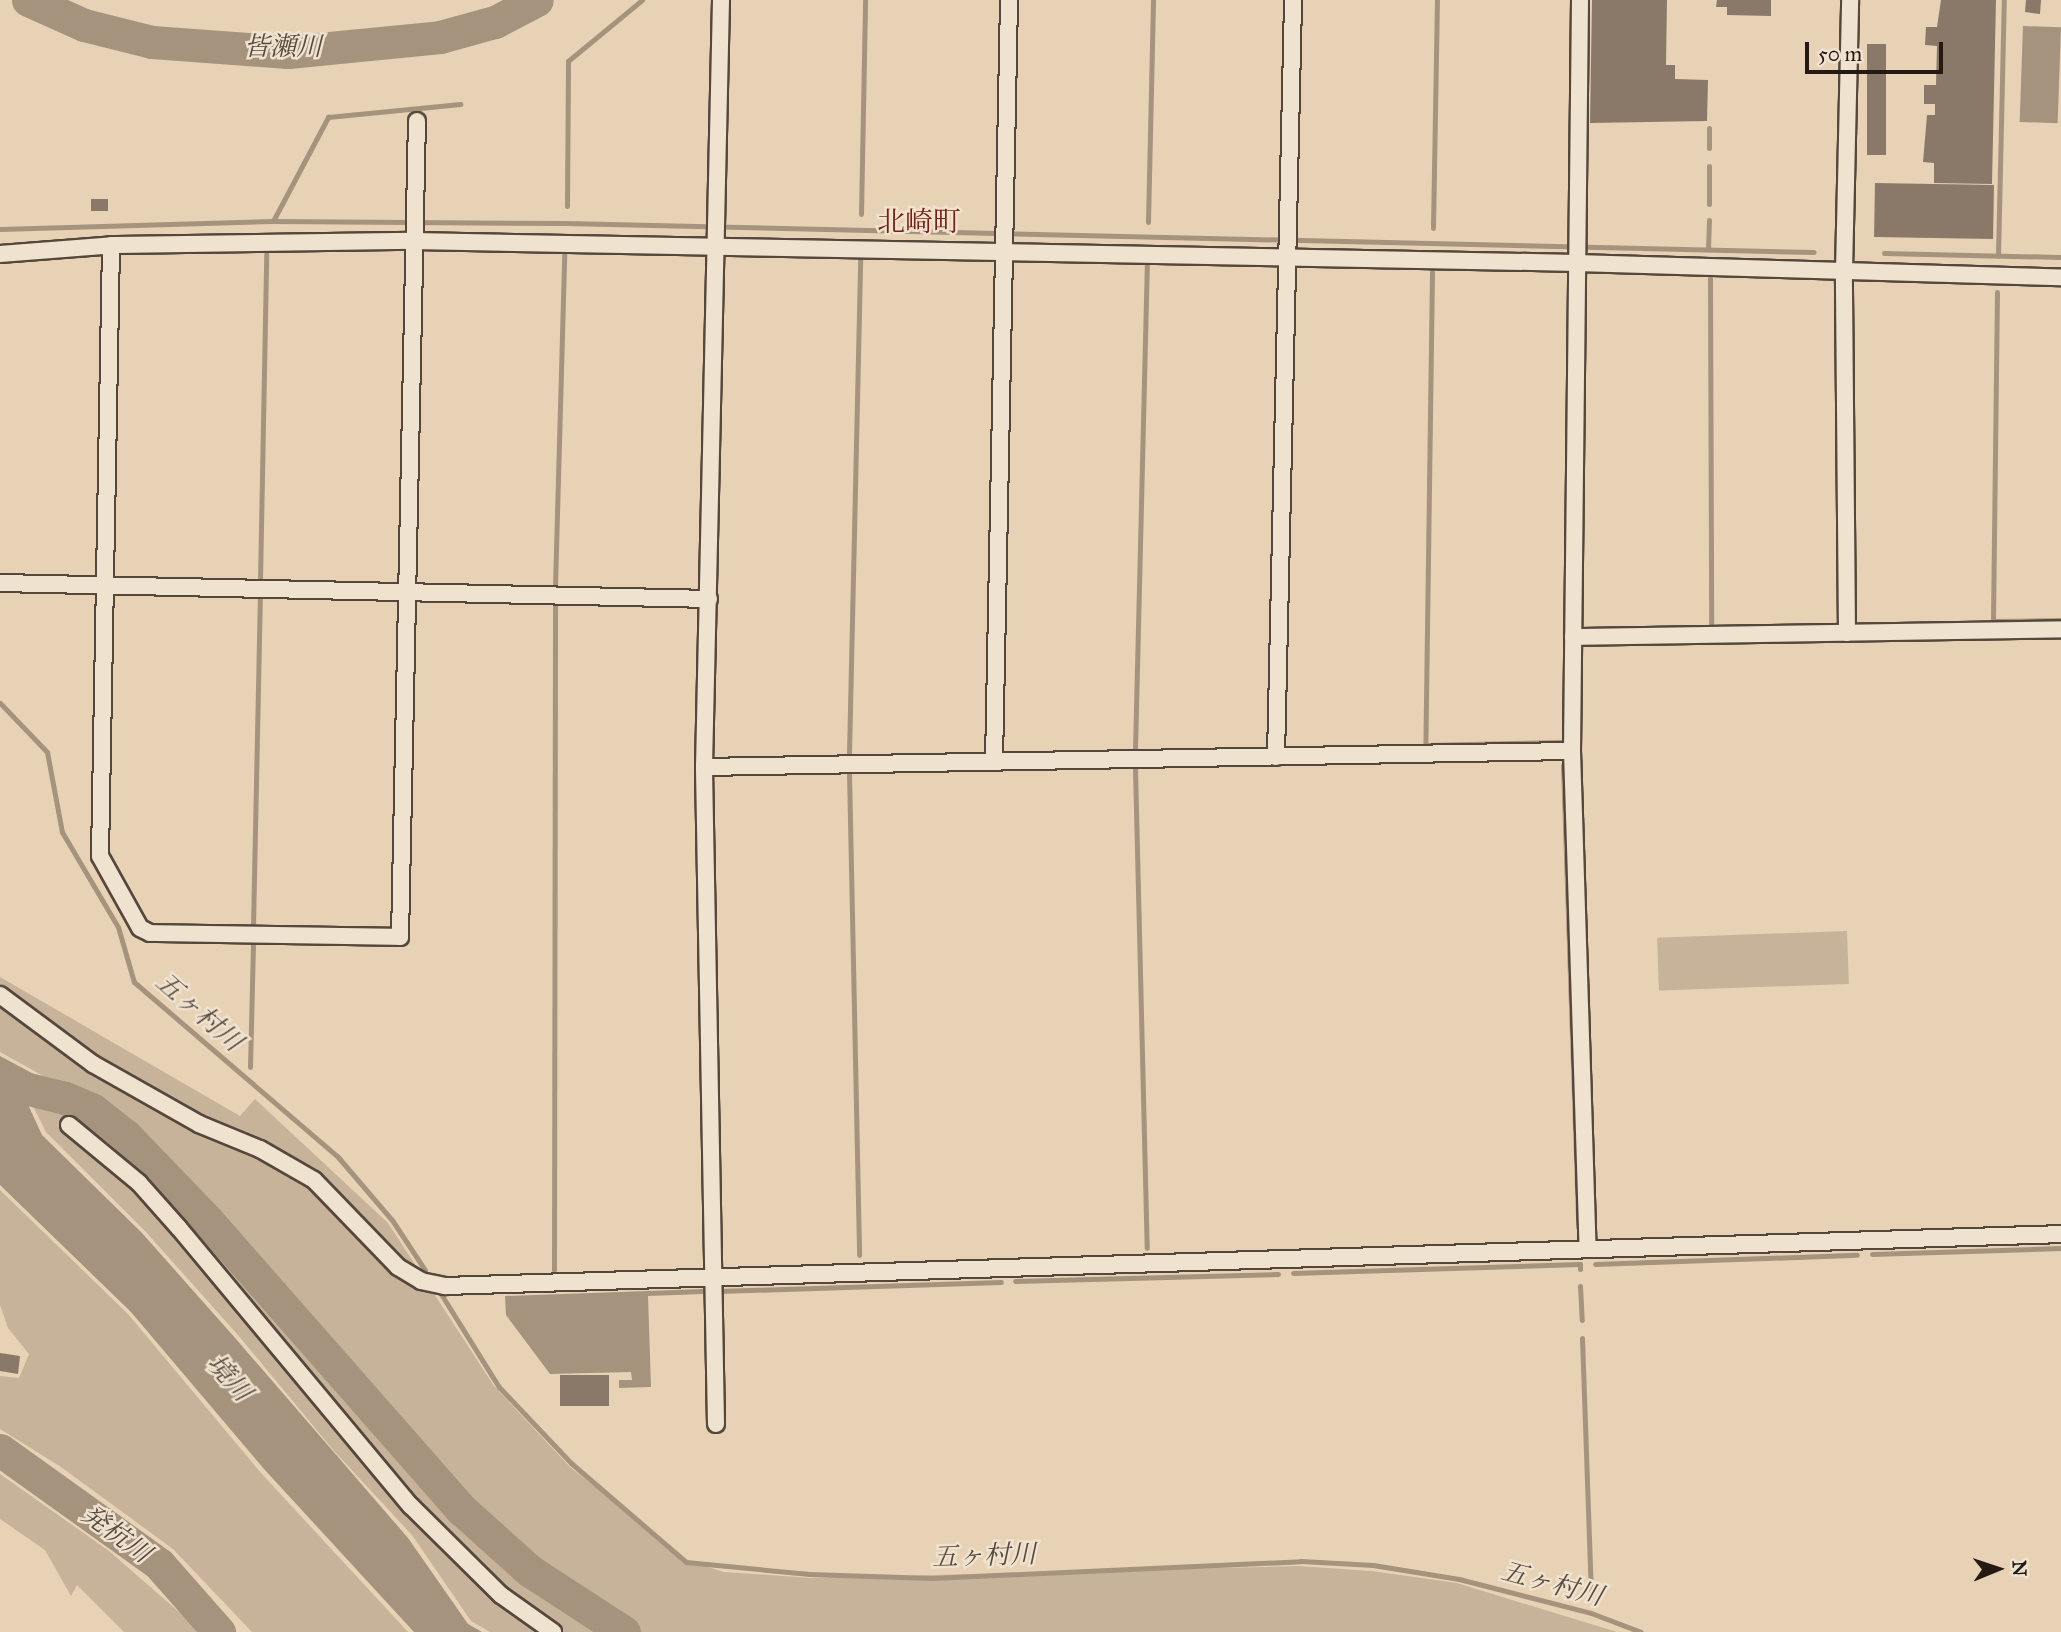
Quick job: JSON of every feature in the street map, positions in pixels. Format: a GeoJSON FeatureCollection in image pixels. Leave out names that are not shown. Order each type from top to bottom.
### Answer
{"type":"FeatureCollection","features":[{"type":"Feature","properties":{"kind":"street"},"geometry":{"type":"LineString","coordinates":[[716,1424],[710,1277],[704,767],[719,215],[721,0]]}},
{"type":"Feature","properties":{"kind":"street"},"geometry":{"type":"LineString","coordinates":[[994,761],[1009,0]]}},
{"type":"Feature","properties":{"kind":"street"},"geometry":{"type":"LineString","coordinates":[[1276,757],[1293,0]]}},
{"type":"Feature","properties":{"kind":"street"},"geometry":{"type":"LineString","coordinates":[[1580,0],[1572,751],[1588,1249]]}},
{"type":"Feature","properties":{"kind":"street"},"geometry":{"type":"LineString","coordinates":[[1847,633],[1844,271],[1850,0]]}},
{"type":"Feature","properties":{"kind":"street"},"geometry":{"type":"LineString","coordinates":[[111,245],[100,856],[140,928],[150,933],[400,937],[417,121]]}},
{"type":"Feature","properties":{"kind":"street"},"geometry":{"type":"LineString","coordinates":[[0,254],[111,245],[414,237],[1576,259],[2061,277]]}},
{"type":"Feature","properties":{"kind":"street"},"geometry":{"type":"LineString","coordinates":[[0,583],[709,598]]}},
{"type":"Feature","properties":{"kind":"street"},"geometry":{"type":"LineString","coordinates":[[1573,637],[2061,629]]}},
{"type":"Feature","properties":{"kind":"street"},"geometry":{"type":"LineString","coordinates":[[704,767],[1572,751]]}},
{"type":"Feature","properties":{"kind":"street"},"geometry":{"type":"LineString","coordinates":[[0,995],[93,1064],[198,1124],[260,1149],[314,1180],[398,1267],[421,1281],[445,1286],[2061,1234]]}},
{"type":"Feature","properties":{"kind":"street"},"geometry":{"type":"LineString","coordinates":[[69,1125],[139,1183],[411,1506],[501,1595],[553,1632]]}},
{"type":"Feature","properties":{"kind":"shaded area"},"geometry":{"type":"Polygon","coordinates":[[[1847,931],[1849,984],[1659,991],[1657,938],[1847,931]]]}},
{"type":"Feature","properties":{"kind":"shaded area"},"geometry":{"type":"Polygon","coordinates":[[[0,977],[240,1116],[255,1099],[388,1223],[494,1386],[570,1467],[688,1561],[724,1572],[811,1578],[1298,1566],[1371,1571],[1457,1583],[1617,1632],[490,1632],[471,1621],[412,1535],[334,1451],[238,1335],[145,1231],[46,1132],[31,1102],[67,1111],[76,1094],[0,1052],[0,977]]]}},
{"type":"Feature","properties":{"kind":"shaded area"},"geometry":{"type":"Polygon","coordinates":[[[0,1190],[128,1314],[261,1473],[408,1632],[252,1632],[173,1549],[61,1467],[0,1429],[0,1376],[19,1378],[29,1354],[8,1328],[0,1305],[0,1190]]]}},
{"type":"Feature","properties":{"kind":"shaded area"},"geometry":{"type":"Polygon","coordinates":[[[0,1474],[109,1551],[202,1632],[124,1632],[77,1585],[71,1596],[45,1550],[0,1519],[0,1474]]]}},
{"type":"Feature","properties":{"kind":"water"},"geometry":{"type":"Polygon","coordinates":[[[2023,26],[2061,27],[2058,123],[2020,122],[2023,26]]]}},
{"type":"Feature","properties":{"kind":"water","name":"境川"},"geometry":{"type":"Polygon","coordinates":[[[0,1056],[73,1095],[66,1108],[25,1098],[42,1135],[142,1233],[236,1339],[408,1538],[468,1624],[482,1632],[414,1632],[264,1469],[131,1312],[0,1185],[0,1056]]]}},
{"type":"Feature","properties":{"kind":"water"},"geometry":{"type":"Polygon","coordinates":[[[703,1289],[703,1294],[648,1296],[651,1387],[619,1388],[619,1380],[632,1380],[631,1372],[550,1374],[506,1315],[505,1296],[703,1289]]]}},
{"type":"Feature","properties":{"kind":"building"},"geometry":{"type":"Polygon","coordinates":[[[1592,0],[1667,0],[1666,65],[1675,65],[1675,79],[1708,80],[1707,121],[1590,123],[1592,0]]]}},
{"type":"Feature","properties":{"kind":"building"},"geometry":{"type":"Polygon","coordinates":[[[1717,0],[1771,0],[1771,16],[1727,15],[1727,7],[1716,7],[1717,0]]]}},
{"type":"Feature","properties":{"kind":"building"},"geometry":{"type":"Polygon","coordinates":[[[1941,0],[1996,0],[1992,184],[1934,183],[1934,163],[1923,162],[1927,115],[1935,115],[1935,104],[1924,104],[1924,85],[1936,85],[1937,46],[1925,45],[1926,27],[1937,27],[1941,0]]]}},
{"type":"Feature","properties":{"kind":"building"},"geometry":{"type":"Polygon","coordinates":[[[2026,0],[2041,0],[2040,14],[2025,12],[2026,0]]]}},
{"type":"Feature","properties":{"kind":"building"},"geometry":{"type":"Polygon","coordinates":[[[1867,44],[1886,44],[1886,155],[1867,155],[1867,44]]]}},
{"type":"Feature","properties":{"kind":"building"},"geometry":{"type":"Polygon","coordinates":[[[1875,183],[1994,185],[1993,239],[1874,237],[1875,183]]]}},
{"type":"Feature","properties":{"kind":"building"},"geometry":{"type":"Polygon","coordinates":[[[91,199],[108,199],[108,211],[91,211],[91,199]]]}},
{"type":"Feature","properties":{"kind":"building"},"geometry":{"type":"Polygon","coordinates":[[[0,1353],[20,1356],[18,1374],[0,1371],[0,1353]]]}},
{"type":"Feature","properties":{"kind":"building"},"geometry":{"type":"Polygon","coordinates":[[[560,1375],[609,1375],[609,1406],[560,1406],[560,1375]]]}},
{"type":"Feature","properties":{"kind":"waterway","name":"皆瀬川"},"geometry":{"type":"LineString","coordinates":[[28,0],[84,25],[152,42],[288,52],[440,37],[495,22],[537,0]]}},
{"type":"Feature","properties":{"kind":"waterway"},"geometry":{"type":"LineString","coordinates":[[567,206],[568,61],[642,0]]}},
{"type":"Feature","properties":{"kind":"waterway"},"geometry":{"type":"LineString","coordinates":[[861,214],[865,0]]}},
{"type":"Feature","properties":{"kind":"waterway"},"geometry":{"type":"LineString","coordinates":[[1148,222],[1153,0]]}},
{"type":"Feature","properties":{"kind":"waterway"},"geometry":{"type":"LineString","coordinates":[[1433,228],[1437,0]]}},
{"type":"Feature","properties":{"kind":"waterway"},"geometry":{"type":"LineString","coordinates":[[1998,256],[2004,0]]}},
{"type":"Feature","properties":{"kind":"waterway"},"geometry":{"type":"LineString","coordinates":[[273,221],[328,117],[460,104]]}},
{"type":"Feature","properties":{"kind":"waterway"},"geometry":{"type":"LineString","coordinates":[[1709,128],[1709,148]]}},
{"type":"Feature","properties":{"kind":"waterway"},"geometry":{"type":"LineString","coordinates":[[1709,166],[1709,204]]}},
{"type":"Feature","properties":{"kind":"waterway"},"geometry":{"type":"LineString","coordinates":[[1708,249],[1709,220]]}},
{"type":"Feature","properties":{"kind":"waterway"},"geometry":{"type":"LineString","coordinates":[[0,229],[273,221],[565,223],[1814,252]]}},
{"type":"Feature","properties":{"kind":"waterway"},"geometry":{"type":"LineString","coordinates":[[1884,253],[2061,257]]}},
{"type":"Feature","properties":{"kind":"waterway"},"geometry":{"type":"LineString","coordinates":[[260,580],[266,254]]}},
{"type":"Feature","properties":{"kind":"waterway"},"geometry":{"type":"LineString","coordinates":[[555,586],[564,254]]}},
{"type":"Feature","properties":{"kind":"waterway"},"geometry":{"type":"LineString","coordinates":[[849,753],[860,257]]}},
{"type":"Feature","properties":{"kind":"waterway"},"geometry":{"type":"LineString","coordinates":[[1135,750],[1147,265]]}},
{"type":"Feature","properties":{"kind":"waterway"},"geometry":{"type":"LineString","coordinates":[[1432,272],[1425,745],[1562,742]]}},
{"type":"Feature","properties":{"kind":"waterway"},"geometry":{"type":"LineString","coordinates":[[1710,278],[1711,628]]}},
{"type":"Feature","properties":{"kind":"waterway"},"geometry":{"type":"LineString","coordinates":[[1997,292],[1993,621],[2061,620]]}},
{"type":"Feature","properties":{"kind":"waterway"},"geometry":{"type":"LineString","coordinates":[[253,926],[260,596]]}},
{"type":"Feature","properties":{"kind":"waterway"},"geometry":{"type":"LineString","coordinates":[[554,1270],[555,603]]}},
{"type":"Feature","properties":{"kind":"waterway","name":"五ヶ村川"},"geometry":{"type":"LineString","coordinates":[[0,703],[47,752],[62,832],[118,927],[134,982],[338,1157],[392,1220],[425,1270]]}},
{"type":"Feature","properties":{"kind":"waterway"},"geometry":{"type":"LineString","coordinates":[[1563,765],[1578,1228]]}},
{"type":"Feature","properties":{"kind":"waterway"},"geometry":{"type":"LineString","coordinates":[[1135,768],[1147,1248]]}},
{"type":"Feature","properties":{"kind":"waterway"},"geometry":{"type":"LineString","coordinates":[[849,772],[859,1255]]}},
{"type":"Feature","properties":{"kind":"waterway"},"geometry":{"type":"LineString","coordinates":[[250,1067],[253,942]]}},
{"type":"Feature","properties":{"kind":"waterway"},"geometry":{"type":"LineString","coordinates":[[0,1082],[65,1098],[93,1110],[126,1136],[207,1220],[462,1510],[530,1571],[624,1632]]}},
{"type":"Feature","properties":{"kind":"waterway"},"geometry":{"type":"LineString","coordinates":[[1872,1254],[2061,1248]]}},
{"type":"Feature","properties":{"kind":"waterway"},"geometry":{"type":"LineString","coordinates":[[1595,1264],[1857,1255]]}},
{"type":"Feature","properties":{"kind":"waterway"},"geometry":{"type":"LineString","coordinates":[[1293,1273],[1580,1264],[1580,1269]]}},
{"type":"Feature","properties":{"kind":"waterway"},"geometry":{"type":"LineString","coordinates":[[1015,1281],[1278,1274]]}},
{"type":"Feature","properties":{"kind":"waterway"},"geometry":{"type":"LineString","coordinates":[[718,1291],[1001,1282]]}},
{"type":"Feature","properties":{"kind":"waterway"},"geometry":{"type":"LineString","coordinates":[[1580,1286],[1582,1320]]}},
{"type":"Feature","properties":{"kind":"waterway","name":"五ヶ村川"},"geometry":{"type":"LineString","coordinates":[[441,1294],[499,1387],[571,1463],[686,1562],[809,1574],[932,1578],[1301,1561],[1373,1565],[1459,1579],[1591,1613],[1641,1632]]}},
{"type":"Feature","properties":{"kind":"waterway"},"geometry":{"type":"LineString","coordinates":[[1582,1338],[1591,1595]]}},
{"type":"Feature","properties":{"kind":"waterway","name":"発杭川"},"geometry":{"type":"LineString","coordinates":[[0,1450],[159,1564],[219,1632]]}},
{"type":"Feature","properties":{"kind":"district","name":"北崎町"},"geometry":{"type":"Point","coordinates":[919,222]}}]}
